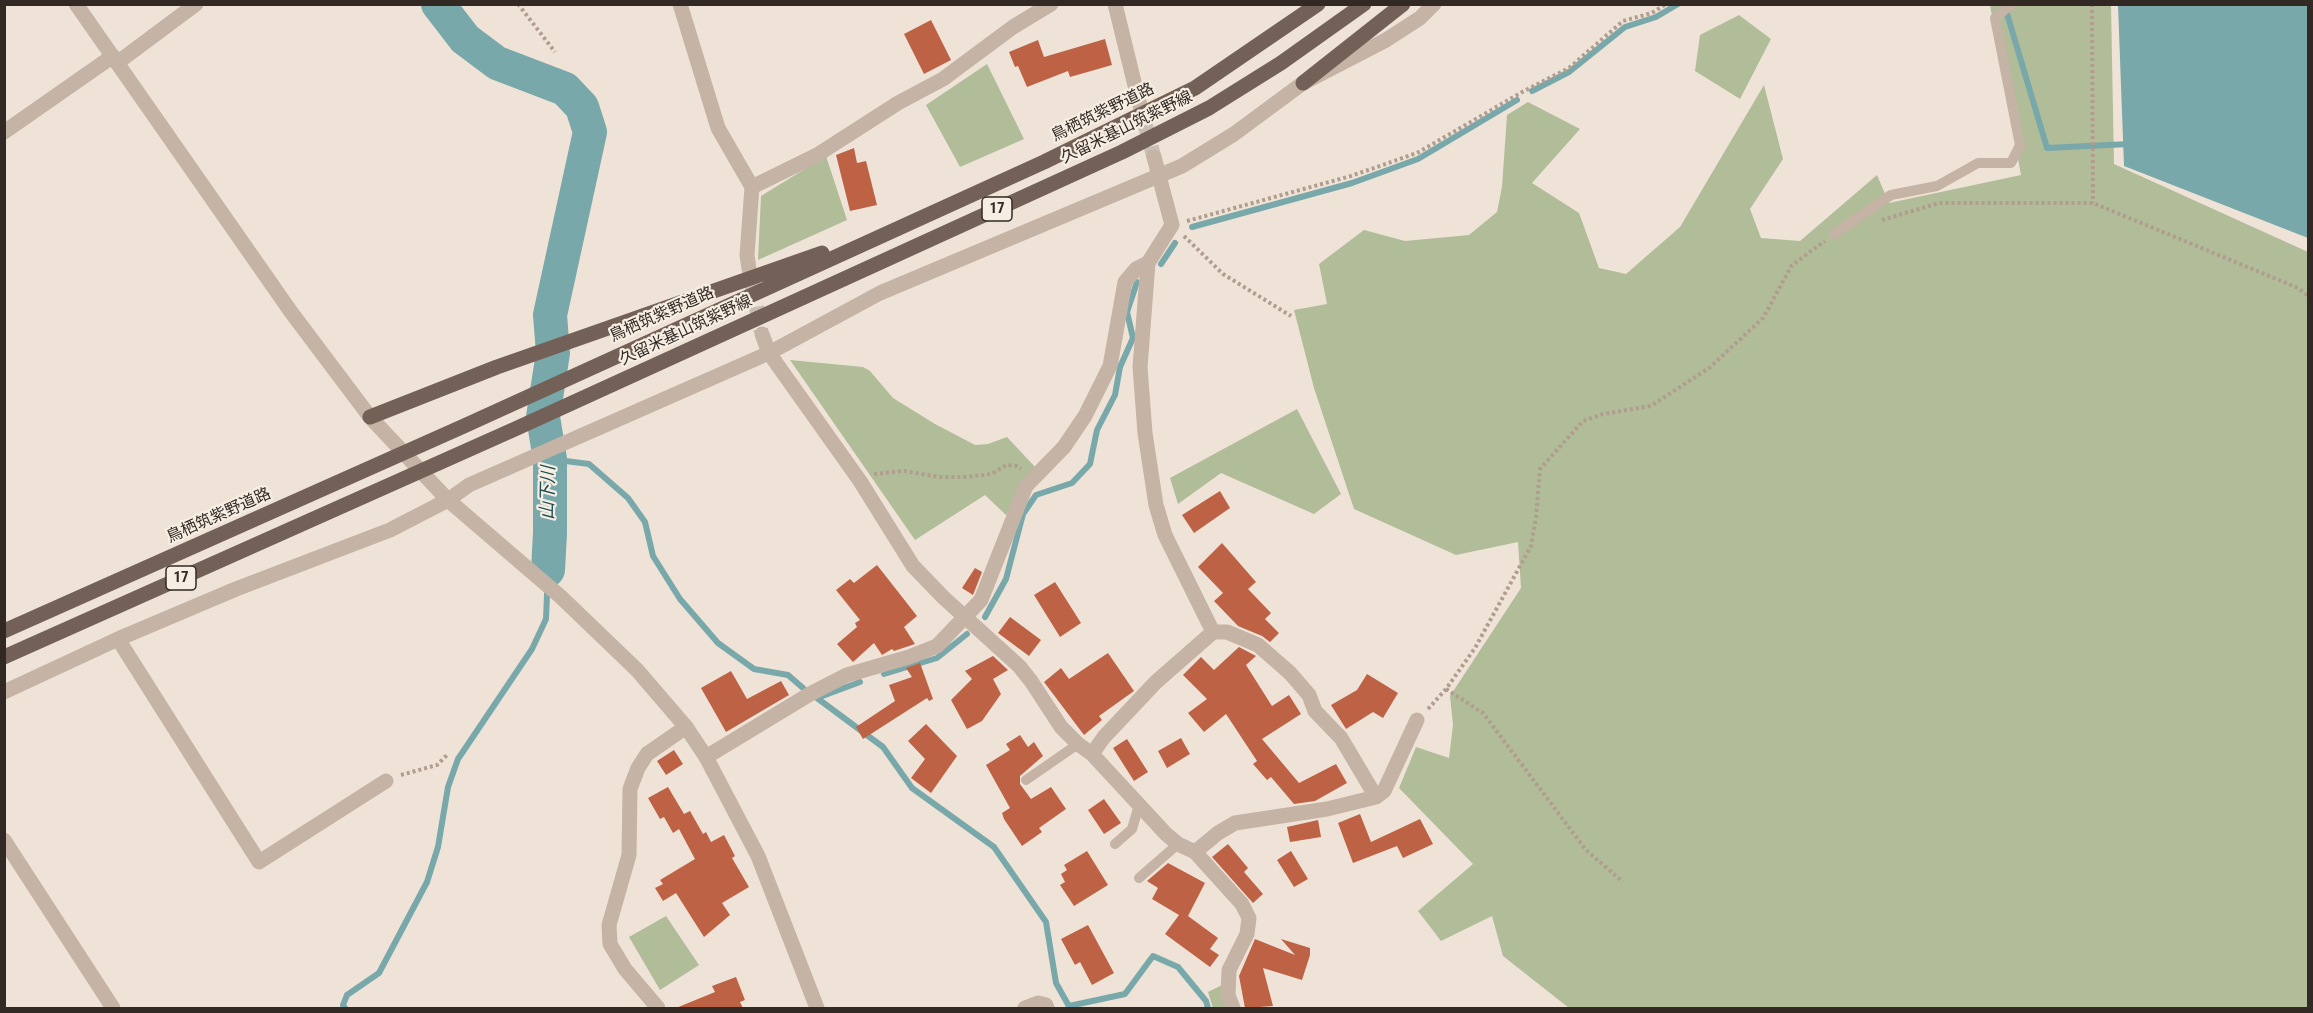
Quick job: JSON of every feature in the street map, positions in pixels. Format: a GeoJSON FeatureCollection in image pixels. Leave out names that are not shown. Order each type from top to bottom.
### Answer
{"type":"FeatureCollection","features":[{"type":"Feature","properties":{"kind":"main road","name":"鳥栖筑紫野道路"},"geometry":{"type":"LineString","coordinates":[[4,631],[464,426],[1044,162],[1195,88],[1318,4]]}},
{"type":"Feature","properties":{"kind":"main road","name":"久留米基山筑紫野線"},"geometry":{"type":"LineString","coordinates":[[4,657],[515,429],[1122,152],[1209,108],[1281,63],[1365,4]]}},
{"type":"Feature","properties":{"kind":"main road"},"geometry":{"type":"LineString","coordinates":[[1303,83],[1403,4]]}},
{"type":"Feature","properties":{"kind":"main road"},"geometry":{"type":"LineString","coordinates":[[370,417],[497,367],[697,298],[938,209]]}},
{"type":"Feature","properties":{"kind":"street"},"geometry":{"type":"LineString","coordinates":[[76,4],[291,312],[370,417],[448,500],[561,597],[637,670],[686,727],[706,757],[758,856],[817,1008]]}},
{"type":"Feature","properties":{"kind":"street"},"geometry":{"type":"LineString","coordinates":[[4,132],[196,4]]}},
{"type":"Feature","properties":{"kind":"street"},"geometry":{"type":"LineString","coordinates":[[680,4],[718,128],[752,187],[747,255],[749,269]]}},
{"type":"Feature","properties":{"kind":"street"},"geometry":{"type":"LineString","coordinates":[[752,187],[817,155],[898,104],[943,79],[1013,27],[1051,4]]}},
{"type":"Feature","properties":{"kind":"street"},"geometry":{"type":"LineString","coordinates":[[1115,4],[1139,102]]}},
{"type":"Feature","properties":{"kind":"street"},"geometry":{"type":"LineString","coordinates":[[4,692],[118,639],[236,589],[390,530],[448,500],[469,485],[769,353],[880,293],[1182,166],[1234,134],[1303,83],[1386,40],[1420,18],[1434,4]]}},
{"type":"Feature","properties":{"kind":"street"},"geometry":{"type":"LineString","coordinates":[[1154,157],[1172,225],[1148,263],[1140,367],[1145,433],[1156,505],[1165,536],[1213,632]]}},
{"type":"Feature","properties":{"kind":"street"},"geometry":{"type":"LineString","coordinates":[[706,757],[810,694],[847,675],[909,657],[937,646],[966,618],[981,600],[1026,486],[1065,447],[1085,416],[1110,366],[1125,282],[1136,269],[1148,263]]}},
{"type":"Feature","properties":{"kind":"street"},"geometry":{"type":"LineString","coordinates":[[762,334],[769,353],[860,482],[913,566],[1018,666],[1031,681],[1061,728],[1092,754],[1138,805],[1178,844],[1195,852],[1242,904],[1249,918],[1247,934],[1230,970],[1228,995],[1233,1008]]}},
{"type":"Feature","properties":{"kind":"street"},"geometry":{"type":"LineString","coordinates":[[1092,754],[1104,736],[1156,682],[1213,632],[1227,632],[1258,645],[1290,673],[1309,695],[1315,711],[1341,738],[1376,797]]}},
{"type":"Feature","properties":{"kind":"street"},"geometry":{"type":"LineString","coordinates":[[118,639],[258,862],[386,781]]}},
{"type":"Feature","properties":{"kind":"street"},"geometry":{"type":"LineString","coordinates":[[1195,852],[1218,833],[1235,823],[1327,809],[1376,797],[1384,791],[1417,720]]}},
{"type":"Feature","properties":{"kind":"street"},"geometry":{"type":"LineString","coordinates":[[658,1008],[626,969],[610,944],[609,925],[629,855],[630,789],[638,768],[647,754],[686,727]]}},
{"type":"Feature","properties":{"kind":"street"},"geometry":{"type":"LineString","coordinates":[[4,840],[113,1008]]}},
{"type":"Feature","properties":{"kind":"street"},"geometry":{"type":"LineString","coordinates":[[1025,1008],[1038,1003],[1046,1005],[1047,1008]]}},
{"type":"Feature","properties":{"kind":"lane"},"geometry":{"type":"LineString","coordinates":[[1834,234],[1891,195],[1936,186],[1978,163],[2011,164],[2020,145],[1995,18],[2012,4]]}},
{"type":"Feature","properties":{"kind":"lane"},"geometry":{"type":"LineString","coordinates":[[1026,780],[1078,744]]}},
{"type":"Feature","properties":{"kind":"lane"},"geometry":{"type":"LineString","coordinates":[[1114,844],[1132,829],[1138,805]]}},
{"type":"Feature","properties":{"kind":"lane"},"geometry":{"type":"LineString","coordinates":[[1139,878],[1178,844]]}},
{"type":"Feature","properties":{"kind":"path"},"geometry":{"type":"LineString","coordinates":[[518,4],[555,52]]}},
{"type":"Feature","properties":{"kind":"path"},"geometry":{"type":"LineString","coordinates":[[1172,225],[1351,176],[1417,153],[1524,91],[1569,68],[1623,21],[1653,13],[1666,4]]}},
{"type":"Feature","properties":{"kind":"path"},"geometry":{"type":"LineString","coordinates":[[2092,4],[2093,203]]}},
{"type":"Feature","properties":{"kind":"path"},"geometry":{"type":"LineString","coordinates":[[1876,221],[1939,202],[2093,203],[2298,288],[2308,296]]}},
{"type":"Feature","properties":{"kind":"path"},"geometry":{"type":"LineString","coordinates":[[1172,225],[1223,274],[1291,316]]}},
{"type":"Feature","properties":{"kind":"path"},"geometry":{"type":"LineString","coordinates":[[1417,720],[1446,689],[1475,648],[1531,546],[1540,469],[1583,421],[1604,414],[1651,406],[1709,368],[1763,318],[1792,265],[1834,234]]}},
{"type":"Feature","properties":{"kind":"path"},"geometry":{"type":"LineString","coordinates":[[860,482],[870,475],[904,471],[939,477],[992,474],[1006,465],[1016,466],[1033,480]]}},
{"type":"Feature","properties":{"kind":"path"},"geometry":{"type":"LineString","coordinates":[[1446,689],[1483,713],[1586,850],[1623,882]]}},
{"type":"Feature","properties":{"kind":"path"},"geometry":{"type":"LineString","coordinates":[[386,781],[437,765],[448,754]]}},
{"type":"Feature","properties":{"kind":"green space"},"geometry":{"type":"Polygon","coordinates":[[[1990,5],[2111,5],[2114,164],[2308,252],[2308,1008],[1569,1008],[1503,956],[1492,916],[1441,941],[1418,911],[1473,864],[1399,788],[1416,747],[1449,758],[1453,725],[1450,696],[1521,588],[1518,542],[1456,555],[1354,509],[1314,388],[1294,310],[1327,304],[1319,264],[1364,230],[1405,241],[1469,235],[1497,212],[1502,187],[1507,115],[1528,102],[1580,129],[1532,183],[1579,213],[1599,268],[1626,274],[1680,227],[1764,85],[1783,159],[1750,209],[1761,238],[1800,241],[1877,175],[1889,203],[2021,175],[1990,5]]]}},
{"type":"Feature","properties":{"kind":"green space"},"geometry":{"type":"Polygon","coordinates":[[[1739,15],[1771,39],[1740,99],[1695,71],[1700,35],[1739,15]]]}},
{"type":"Feature","properties":{"kind":"green space"},"geometry":{"type":"Polygon","coordinates":[[[987,64],[1024,139],[960,167],[926,105],[987,64]]]}},
{"type":"Feature","properties":{"kind":"green space"},"geometry":{"type":"Polygon","coordinates":[[[826,156],[847,220],[758,260],[761,196],[826,156]]]}},
{"type":"Feature","properties":{"kind":"green space"},"geometry":{"type":"Polygon","coordinates":[[[790,360],[863,367],[870,371],[893,398],[935,424],[975,445],[988,444],[1007,437],[1036,468],[1006,515],[985,495],[915,540],[790,360]]]}},
{"type":"Feature","properties":{"kind":"green space"},"geometry":{"type":"Polygon","coordinates":[[[1297,409],[1341,494],[1314,514],[1221,473],[1178,504],[1170,478],[1297,409]]]}},
{"type":"Feature","properties":{"kind":"green space"},"geometry":{"type":"Polygon","coordinates":[[[666,916],[699,965],[660,990],[629,937],[666,916]]]}},
{"type":"Feature","properties":{"kind":"green space"},"geometry":{"type":"Polygon","coordinates":[[[1222,985],[1229,1008],[1213,1008],[1208,992],[1222,985]]]}},
{"type":"Feature","properties":{"kind":"water"},"geometry":{"type":"Polygon","coordinates":[[[2118,5],[2308,5],[2308,238],[2124,166],[2118,5]]]}},
{"type":"Feature","properties":{"kind":"building"},"geometry":{"type":"Polygon","coordinates":[[[931,20],[951,60],[924,74],[904,34],[931,20]]]}},
{"type":"Feature","properties":{"kind":"building"},"geometry":{"type":"Polygon","coordinates":[[[1105,39],[1112,65],[1070,77],[1068,71],[1027,87],[1009,52],[1038,40],[1044,57],[1105,39]]]}},
{"type":"Feature","properties":{"kind":"building"},"geometry":{"type":"Polygon","coordinates":[[[854,148],[857,163],[866,161],[877,205],[850,211],[836,155],[854,148]]]}},
{"type":"Feature","properties":{"kind":"building"},"geometry":{"type":"Polygon","coordinates":[[[1220,491],[1230,508],[1194,533],[1182,515],[1220,491]]]}},
{"type":"Feature","properties":{"kind":"building"},"geometry":{"type":"Polygon","coordinates":[[[1222,543],[1256,582],[1248,589],[1271,613],[1265,619],[1279,633],[1270,642],[1238,626],[1214,601],[1223,593],[1198,567],[1222,543]]]}},
{"type":"Feature","properties":{"kind":"building"},"geometry":{"type":"Polygon","coordinates":[[[877,565],[917,616],[904,627],[915,644],[894,651],[892,649],[882,655],[874,643],[853,662],[837,644],[857,627],[855,623],[860,620],[836,590],[850,579],[854,583],[877,565]]]}},
{"type":"Feature","properties":{"kind":"building"},"geometry":{"type":"Polygon","coordinates":[[[975,568],[982,572],[973,595],[962,588],[975,568]]]}},
{"type":"Feature","properties":{"kind":"building"},"geometry":{"type":"Polygon","coordinates":[[[1055,582],[1081,623],[1060,637],[1034,595],[1055,582]]]}},
{"type":"Feature","properties":{"kind":"building"},"geometry":{"type":"Polygon","coordinates":[[[1010,617],[1041,640],[1029,656],[998,633],[1010,617]]]}},
{"type":"Feature","properties":{"kind":"building"},"geometry":{"type":"Polygon","coordinates":[[[1239,647],[1256,656],[1246,665],[1272,706],[1289,695],[1301,714],[1262,739],[1299,783],[1336,764],[1347,783],[1315,801],[1294,804],[1271,777],[1267,780],[1253,764],[1257,761],[1226,714],[1204,732],[1188,713],[1207,699],[1183,675],[1201,657],[1214,670],[1239,647]]]}},
{"type":"Feature","properties":{"kind":"building"},"geometry":{"type":"Polygon","coordinates":[[[1108,653],[1134,691],[1099,716],[1102,720],[1084,735],[1044,682],[1061,668],[1069,679],[1108,653]]]}},
{"type":"Feature","properties":{"kind":"building"},"geometry":{"type":"Polygon","coordinates":[[[993,656],[1008,670],[993,679],[1001,694],[982,721],[967,729],[951,700],[972,679],[965,671],[993,656]]]}},
{"type":"Feature","properties":{"kind":"building"},"geometry":{"type":"Polygon","coordinates":[[[920,663],[933,699],[929,701],[927,698],[863,739],[856,727],[895,701],[889,685],[912,677],[906,668],[920,663]]]}},
{"type":"Feature","properties":{"kind":"building"},"geometry":{"type":"Polygon","coordinates":[[[731,671],[747,699],[781,681],[789,695],[726,732],[701,688],[731,671]]]}},
{"type":"Feature","properties":{"kind":"building"},"geometry":{"type":"Polygon","coordinates":[[[1367,674],[1398,693],[1383,718],[1373,712],[1346,729],[1331,705],[1357,690],[1367,674]]]}},
{"type":"Feature","properties":{"kind":"building"},"geometry":{"type":"Polygon","coordinates":[[[926,724],[957,756],[931,793],[911,778],[925,759],[908,741],[926,724]]]}},
{"type":"Feature","properties":{"kind":"building"},"geometry":{"type":"Polygon","coordinates":[[[1020,735],[1028,747],[1034,742],[1043,756],[1020,776],[1020,784],[1031,799],[1051,787],[1066,809],[1039,828],[1042,832],[1022,846],[1004,819],[1002,813],[1010,808],[986,765],[1010,750],[1006,744],[1020,735]]]}},
{"type":"Feature","properties":{"kind":"building"},"geometry":{"type":"Polygon","coordinates":[[[1181,738],[1190,754],[1167,768],[1158,751],[1181,738]]]}},
{"type":"Feature","properties":{"kind":"building"},"geometry":{"type":"Polygon","coordinates":[[[1127,739],[1148,772],[1134,781],[1113,748],[1127,739]]]}},
{"type":"Feature","properties":{"kind":"building"},"geometry":{"type":"Polygon","coordinates":[[[674,750],[683,764],[666,775],[657,761],[674,750]]]}},
{"type":"Feature","properties":{"kind":"building"},"geometry":{"type":"Polygon","coordinates":[[[668,787],[684,814],[690,811],[703,834],[706,832],[711,842],[724,835],[735,856],[732,858],[749,887],[722,903],[730,915],[704,937],[676,893],[663,901],[655,888],[663,884],[660,880],[695,859],[679,829],[673,833],[664,817],[660,819],[648,798],[668,787]]]}},
{"type":"Feature","properties":{"kind":"building"},"geometry":{"type":"Polygon","coordinates":[[[1104,799],[1121,823],[1104,834],[1088,810],[1104,799]]]}},
{"type":"Feature","properties":{"kind":"building"},"geometry":{"type":"Polygon","coordinates":[[[1360,814],[1371,842],[1420,819],[1433,844],[1403,858],[1397,846],[1353,863],[1338,823],[1360,814]]]}},
{"type":"Feature","properties":{"kind":"building"},"geometry":{"type":"Polygon","coordinates":[[[1318,820],[1321,837],[1290,842],[1287,827],[1318,820]]]}},
{"type":"Feature","properties":{"kind":"building"},"geometry":{"type":"Polygon","coordinates":[[[1228,844],[1248,868],[1244,872],[1263,894],[1253,903],[1212,857],[1228,844]]]}},
{"type":"Feature","properties":{"kind":"building"},"geometry":{"type":"Polygon","coordinates":[[[1087,851],[1108,885],[1074,906],[1060,885],[1065,882],[1061,874],[1067,870],[1064,865],[1087,851]]]}},
{"type":"Feature","properties":{"kind":"building"},"geometry":{"type":"Polygon","coordinates":[[[1291,851],[1308,879],[1294,887],[1277,860],[1291,851]]]}},
{"type":"Feature","properties":{"kind":"building"},"geometry":{"type":"Polygon","coordinates":[[[1168,863],[1205,883],[1188,916],[1218,938],[1210,949],[1219,955],[1210,967],[1165,934],[1179,915],[1152,899],[1158,888],[1147,881],[1168,863]]]}},
{"type":"Feature","properties":{"kind":"building"},"geometry":{"type":"Polygon","coordinates":[[[1088,925],[1114,973],[1092,985],[1080,962],[1075,965],[1061,939],[1088,925]]]}},
{"type":"Feature","properties":{"kind":"building"},"geometry":{"type":"Polygon","coordinates":[[[1255,939],[1295,955],[1281,939],[1310,948],[1310,955],[1302,980],[1263,968],[1273,1006],[1245,1008],[1239,976],[1255,939]]]}},
{"type":"Feature","properties":{"kind":"building"},"geometry":{"type":"Polygon","coordinates":[[[736,977],[745,1000],[740,1002],[743,1008],[676,1008],[715,992],[712,986],[736,977]]]}},
{"type":"Feature","properties":{"kind":"waterway","name":"山下川"},"geometry":{"type":"LineString","coordinates":[[438,4],[465,39],[497,63],[565,89],[582,107],[590,132],[550,315],[553,353],[543,417],[550,459],[548,570]]}},
{"type":"Feature","properties":{"kind":"waterway"},"geometry":{"type":"LineString","coordinates":[[1532,91],[1569,72],[1625,27],[1656,17],[1678,4]]}},
{"type":"Feature","properties":{"kind":"waterway"},"geometry":{"type":"LineString","coordinates":[[2005,7],[2047,148],[2129,144]]}},
{"type":"Feature","properties":{"kind":"waterway"},"geometry":{"type":"LineString","coordinates":[[1192,227],[1352,183],[1418,159],[1517,100]]}},
{"type":"Feature","properties":{"kind":"waterway"},"geometry":{"type":"LineString","coordinates":[[1161,264],[1175,243]]}},
{"type":"Feature","properties":{"kind":"waterway"},"geometry":{"type":"LineString","coordinates":[[985,617],[1006,579],[1023,514],[1036,495],[1072,483],[1090,464],[1097,430],[1115,395],[1120,367],[1133,338],[1127,312],[1137,282]]}},
{"type":"Feature","properties":{"kind":"waterway"},"geometry":{"type":"LineString","coordinates":[[550,459],[589,464],[628,498],[645,522],[653,556],[680,599],[718,643],[754,669],[788,675],[803,688]]}},
{"type":"Feature","properties":{"kind":"waterway","name":"山下川"},"geometry":{"type":"LineString","coordinates":[[345,1008],[343,1005],[347,995],[379,973],[427,882],[438,847],[448,787],[458,759],[532,649],[546,619],[548,570]]}},
{"type":"Feature","properties":{"kind":"waterway"},"geometry":{"type":"LineString","coordinates":[[884,674],[937,658],[967,634]]}},
{"type":"Feature","properties":{"kind":"waterway"},"geometry":{"type":"LineString","coordinates":[[817,698],[860,682]]}},
{"type":"Feature","properties":{"kind":"waterway"},"geometry":{"type":"LineString","coordinates":[[817,698],[883,747],[912,788],[994,847],[1046,922],[1056,983],[1070,1008]]}},
{"type":"Feature","properties":{"kind":"waterway"},"geometry":{"type":"LineString","coordinates":[[1069,1006],[1125,994],[1153,956],[1178,967],[1206,1001],[1208,1008]]}},
{"type":"Feature","properties":{"kind":"tunnel"},"geometry":{"type":"LineString","coordinates":[[1139,102],[1154,157]]}},
{"type":"Feature","properties":{"kind":"tunnel"},"geometry":{"type":"LineString","coordinates":[[752,284],[761,331]]}}]}
